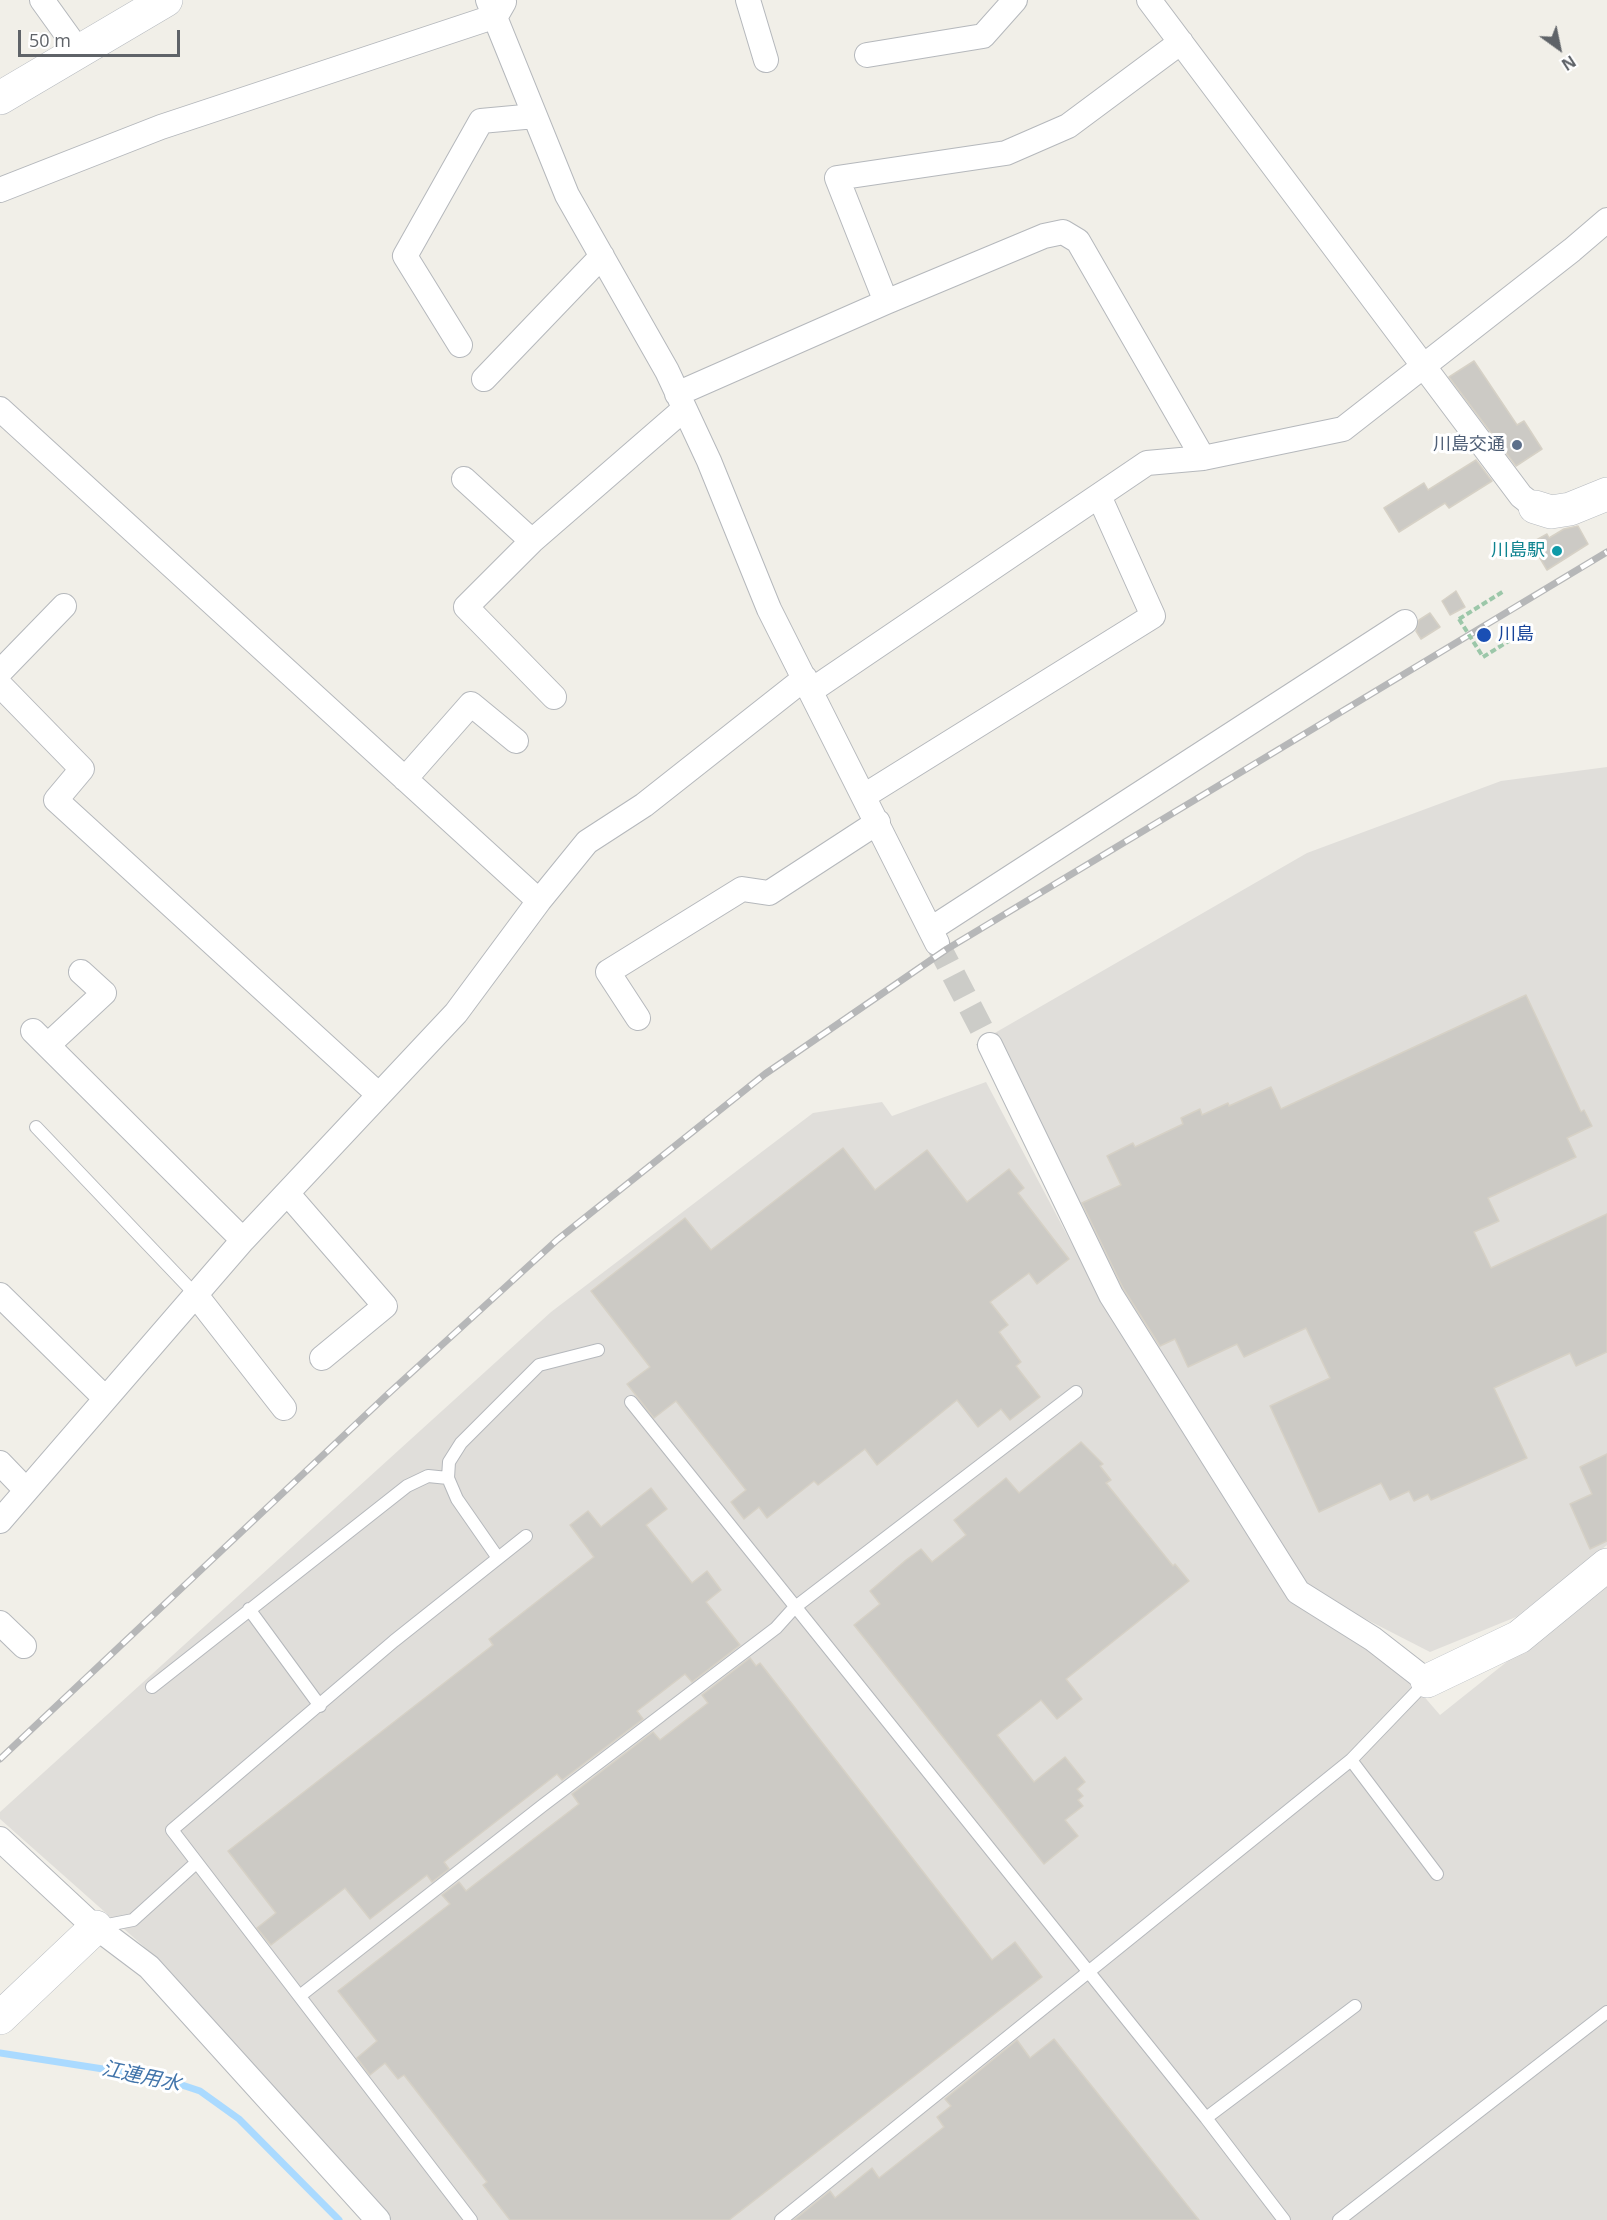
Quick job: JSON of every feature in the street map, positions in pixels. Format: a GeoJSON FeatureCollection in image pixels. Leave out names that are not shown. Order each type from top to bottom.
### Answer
{"type":"FeatureCollection","features":[{"type":"Feature","properties":{"kind":"street"},"geometry":{"type":"LineString","coordinates":[[42,0],[78,50]]}},
{"type":"Feature","properties":{"kind":"street"},"geometry":{"type":"LineString","coordinates":[[0,98],[166,0]]}},
{"type":"Feature","properties":{"kind":"street"},"geometry":{"type":"LineString","coordinates":[[748,0],[766,60]]}},
{"type":"Feature","properties":{"kind":"street"},"geometry":{"type":"LineString","coordinates":[[867,55],[983,36],[1015,0]]}},
{"type":"Feature","properties":{"kind":"street"},"geometry":{"type":"LineString","coordinates":[[1149,0],[1521,496],[1535,507],[1551,512],[1570,509],[1607,495]]}},
{"type":"Feature","properties":{"kind":"street"},"geometry":{"type":"LineString","coordinates":[[0,190],[161,127],[496,5],[535,116],[567,195],[680,402],[709,461],[769,609],[934,936],[1405,622]]}},
{"type":"Feature","properties":{"kind":"street"},"geometry":{"type":"LineString","coordinates":[[886,302],[837,178],[1006,153],[1068,126],[1181,42]]}},
{"type":"Feature","properties":{"kind":"street"},"geometry":{"type":"LineString","coordinates":[[460,345],[405,256],[481,121],[535,116]]}},
{"type":"Feature","properties":{"kind":"street"},"geometry":{"type":"LineString","coordinates":[[0,1521],[104,1397],[243,1240],[456,1013],[539,901],[587,842],[644,805],[808,684],[1147,464],[1203,458],[1343,429],[1607,220]]}},
{"type":"Feature","properties":{"kind":"street"},"geometry":{"type":"LineString","coordinates":[[554,697],[466,607],[532,541],[680,402],[886,302],[1044,237],[1063,232],[1078,241],[1203,458]]}},
{"type":"Feature","properties":{"kind":"street"},"geometry":{"type":"LineString","coordinates":[[484,379],[602,256]]}},
{"type":"Feature","properties":{"kind":"street"},"geometry":{"type":"LineString","coordinates":[[0,410],[539,901]]}},
{"type":"Feature","properties":{"kind":"street"},"geometry":{"type":"LineString","coordinates":[[464,478],[532,541]]}},
{"type":"Feature","properties":{"kind":"street"},"geometry":{"type":"LineString","coordinates":[[864,796],[1152,616],[1099,496]]}},
{"type":"Feature","properties":{"kind":"street"},"geometry":{"type":"LineString","coordinates":[[0,672],[64,606]]}},
{"type":"Feature","properties":{"kind":"street"},"geometry":{"type":"LineString","coordinates":[[0,685],[82,769],[56,801],[379,1095]]}},
{"type":"Feature","properties":{"kind":"street"},"geometry":{"type":"LineString","coordinates":[[405,778],[471,704],[516,741]]}},
{"type":"Feature","properties":{"kind":"street"},"geometry":{"type":"LineString","coordinates":[[638,1018],[608,972],[742,889],[769,893],[878,822]]}},
{"type":"Feature","properties":{"kind":"street"},"geometry":{"type":"LineString","coordinates":[[81,972],[104,993],[40,1038],[243,1240]]}},
{"type":"Feature","properties":{"kind":"street"},"geometry":{"type":"LineString","coordinates":[[990,1045],[1111,1295],[1298,1592],[1372,1639],[1426,1682],[1519,1637],[1607,1565]]}},
{"type":"Feature","properties":{"kind":"street"},"geometry":{"type":"LineString","coordinates":[[287,1193],[385,1306],[322,1358]]}},
{"type":"Feature","properties":{"kind":"street"},"geometry":{"type":"LineString","coordinates":[[195,1294],[284,1408]]}},
{"type":"Feature","properties":{"kind":"street"},"geometry":{"type":"LineString","coordinates":[[0,1295],[104,1397]]}},
{"type":"Feature","properties":{"kind":"street"},"geometry":{"type":"LineString","coordinates":[[0,1462],[26,1490]]}},
{"type":"Feature","properties":{"kind":"street"},"geometry":{"type":"LineString","coordinates":[[0,1623],[24,1646]]}},
{"type":"Feature","properties":{"kind":"street"},"geometry":{"type":"LineString","coordinates":[[0,1839],[96,1927],[149,1967],[378,2220]]}},
{"type":"Feature","properties":{"kind":"street"},"geometry":{"type":"LineString","coordinates":[[0,2018],[96,1927]]}},
{"type":"Feature","properties":{"kind":"lane"},"geometry":{"type":"LineString","coordinates":[[36,1127],[195,1294]]}},
{"type":"Feature","properties":{"kind":"lane"},"geometry":{"type":"LineString","coordinates":[[498,1558],[457,1498],[448,1478],[449,1462],[461,1443],[539,1365],[598,1350]]}},
{"type":"Feature","properties":{"kind":"lane"},"geometry":{"type":"LineString","coordinates":[[301,1995],[542,1806],[776,1628],[794,1608],[1077,1392]]}},
{"type":"Feature","properties":{"kind":"lane"},"geometry":{"type":"LineString","coordinates":[[631,1402],[794,1608],[1206,2118],[1284,2220]]}},
{"type":"Feature","properties":{"kind":"lane"},"geometry":{"type":"LineString","coordinates":[[152,1687],[407,1486],[428,1476],[448,1478]]}},
{"type":"Feature","properties":{"kind":"lane"},"geometry":{"type":"LineString","coordinates":[[471,2220],[301,1995],[172,1830],[394,1641],[526,1536]]}},
{"type":"Feature","properties":{"kind":"lane"},"geometry":{"type":"LineString","coordinates":[[249,1609],[320,1706]]}},
{"type":"Feature","properties":{"kind":"lane"},"geometry":{"type":"LineString","coordinates":[[781,2220],[1351,1760],[1426,1682]]}},
{"type":"Feature","properties":{"kind":"lane"},"geometry":{"type":"LineString","coordinates":[[1351,1760],[1437,1874]]}},
{"type":"Feature","properties":{"kind":"lane"},"geometry":{"type":"LineString","coordinates":[[96,1927],[133,1920],[196,1863]]}},
{"type":"Feature","properties":{"kind":"lane"},"geometry":{"type":"LineString","coordinates":[[1206,2118],[1355,2006]]}},
{"type":"Feature","properties":{"kind":"lane"},"geometry":{"type":"LineString","coordinates":[[1339,2220],[1607,2012]]}},
{"type":"Feature","properties":{"kind":"path"},"geometry":{"type":"LineString","coordinates":[[1504,591],[1459,619],[1483,657],[1525,631]]}},
{"type":"Feature","properties":{"kind":"shaded area"},"geometry":{"type":"Polygon","coordinates":[[[1607,767],[1607,1545],[1516,1617],[1430,1652],[1309,1590],[1113,1288],[993,1034],[1307,853],[1501,781],[1607,767]]]}},
{"type":"Feature","properties":{"kind":"shaded area"},"geometry":{"type":"Polygon","coordinates":[[[986,1082],[1102,1301],[1290,1596],[1396,1664],[1440,1715],[1607,1582],[1607,2220],[385,2220],[150,1952],[0,1819],[0,1812],[551,1312],[813,1113],[882,1102],[892,1116],[986,1082]]]}},
{"type":"Feature","properties":{"kind":"building"},"geometry":{"type":"Polygon","coordinates":[[[1474,361],[1517,425],[1524,421],[1542,449],[1516,466],[1449,377],[1474,361]]]}},
{"type":"Feature","properties":{"kind":"building"},"geometry":{"type":"Polygon","coordinates":[[[1476,460],[1492,481],[1449,508],[1445,503],[1399,532],[1384,508],[1424,483],[1428,490],[1476,460]]]}},
{"type":"Feature","properties":{"kind":"building","name":"川島駅"},"geometry":{"type":"Polygon","coordinates":[[[1578,526],[1588,544],[1547,570],[1531,543],[1547,534],[1549,538],[1564,529],[1578,526]]]}},
{"type":"Feature","properties":{"kind":"building"},"geometry":{"type":"Polygon","coordinates":[[[1456,591],[1465,607],[1450,615],[1442,601],[1456,591]]]}},
{"type":"Feature","properties":{"kind":"building"},"geometry":{"type":"Polygon","coordinates":[[[1430,613],[1440,627],[1421,639],[1416,631],[1419,620],[1430,613]]]}},
{"type":"Feature","properties":{"kind":"building"},"geometry":{"type":"Polygon","coordinates":[[[1526,995],[1581,1112],[1584,1110],[1592,1126],[1567,1138],[1576,1157],[1488,1198],[1499,1221],[1474,1232],[1491,1268],[1607,1214],[1607,1352],[1576,1366],[1570,1353],[1494,1388],[1527,1458],[1431,1500],[1428,1494],[1414,1501],[1409,1491],[1390,1500],[1381,1483],[1319,1512],[1270,1406],[1330,1378],[1306,1328],[1244,1357],[1237,1344],[1188,1367],[1175,1339],[1160,1346],[1123,1288],[1082,1203],[1121,1185],[1107,1156],[1133,1143],[1135,1147],[1183,1124],[1181,1118],[1200,1109],[1202,1115],[1228,1103],[1229,1106],[1271,1087],[1281,1109],[1526,995]]]}},
{"type":"Feature","properties":{"kind":"building"},"geometry":{"type":"Polygon","coordinates":[[[843,1148],[875,1190],[927,1150],[967,1202],[1009,1169],[1024,1188],[1018,1193],[1069,1259],[1037,1284],[1029,1273],[990,1302],[1008,1325],[999,1332],[1021,1362],[1016,1366],[1040,1397],[1010,1420],[1001,1409],[978,1427],[957,1400],[877,1465],[865,1449],[818,1485],[814,1481],[767,1518],[759,1507],[744,1519],[731,1502],[746,1490],[676,1401],[654,1418],[627,1384],[650,1367],[591,1291],[685,1218],[711,1250],[843,1148]]]}},
{"type":"Feature","properties":{"kind":"building"},"geometry":{"type":"Polygon","coordinates":[[[1081,1442],[1103,1464],[1100,1466],[1111,1480],[1106,1483],[1173,1566],[1175,1564],[1189,1581],[1066,1679],[1082,1699],[1057,1719],[1041,1700],[997,1735],[1034,1782],[1065,1757],[1085,1782],[1077,1789],[1083,1796],[1078,1800],[1083,1806],[1065,1820],[1078,1836],[1044,1864],[854,1625],[880,1604],[870,1591],[921,1549],[932,1562],[966,1535],[954,1520],[1006,1478],[1019,1493],[1081,1442]]]}},
{"type":"Feature","properties":{"kind":"building"},"geometry":{"type":"Polygon","coordinates":[[[1607,1454],[1607,1541],[1590,1549],[1570,1504],[1592,1494],[1580,1467],[1607,1454]]]}},
{"type":"Feature","properties":{"kind":"building"},"geometry":{"type":"Polygon","coordinates":[[[651,1488],[667,1509],[646,1525],[692,1583],[707,1571],[721,1590],[706,1602],[740,1645],[692,1682],[685,1674],[637,1711],[643,1719],[562,1780],[557,1774],[444,1862],[449,1869],[432,1882],[427,1875],[370,1919],[345,1888],[271,1945],[257,1928],[276,1913],[228,1851],[493,1645],[489,1639],[594,1557],[570,1525],[588,1511],[601,1527],[651,1488]]]}},
{"type":"Feature","properties":{"kind":"building"},"geometry":{"type":"Polygon","coordinates":[[[750,1658],[756,1666],[760,1663],[992,1960],[1015,1942],[1042,1977],[729,2220],[510,2220],[483,2185],[487,2182],[404,2075],[398,2079],[385,2063],[370,2075],[357,2058],[377,2041],[338,1991],[450,1904],[442,1895],[459,1882],[466,1891],[579,1804],[572,1794],[653,1732],[660,1740],[708,1703],[702,1695],[750,1658]]]}},
{"type":"Feature","properties":{"kind":"building"},"geometry":{"type":"Polygon","coordinates":[[[1054,2039],[1199,2220],[794,2220],[830,2191],[835,2198],[872,2168],[879,2178],[944,2127],[937,2117],[951,2106],[945,2099],[1017,2040],[1030,2058],[1054,2039]]]}},
{"type":"Feature","properties":{"kind":"waterway","name":"江連用水"},"geometry":{"type":"LineString","coordinates":[[0,2053],[161,2078],[200,2091],[239,2119],[339,2220]]}},
{"type":"Feature","properties":{"kind":"tunnel"},"geometry":{"type":"LineString","coordinates":[[937,943],[990,1045]]}},
{"type":"Feature","properties":{"kind":"railway"},"geometry":{"type":"LineString","coordinates":[[0,1759],[388,1394],[557,1240],[765,1074],[947,949],[1607,552]]}},
{"type":"Feature","properties":{"kind":"place","name":"川島交通"},"geometry":{"type":"Point","coordinates":[1517,445]}},
{"type":"Feature","properties":{"kind":"place","name":"川島駅"},"geometry":{"type":"Point","coordinates":[1557,551]}},
{"type":"Feature","properties":{"kind":"place","name":"川島"},"geometry":{"type":"Point","coordinates":[1484,635]}}]}
